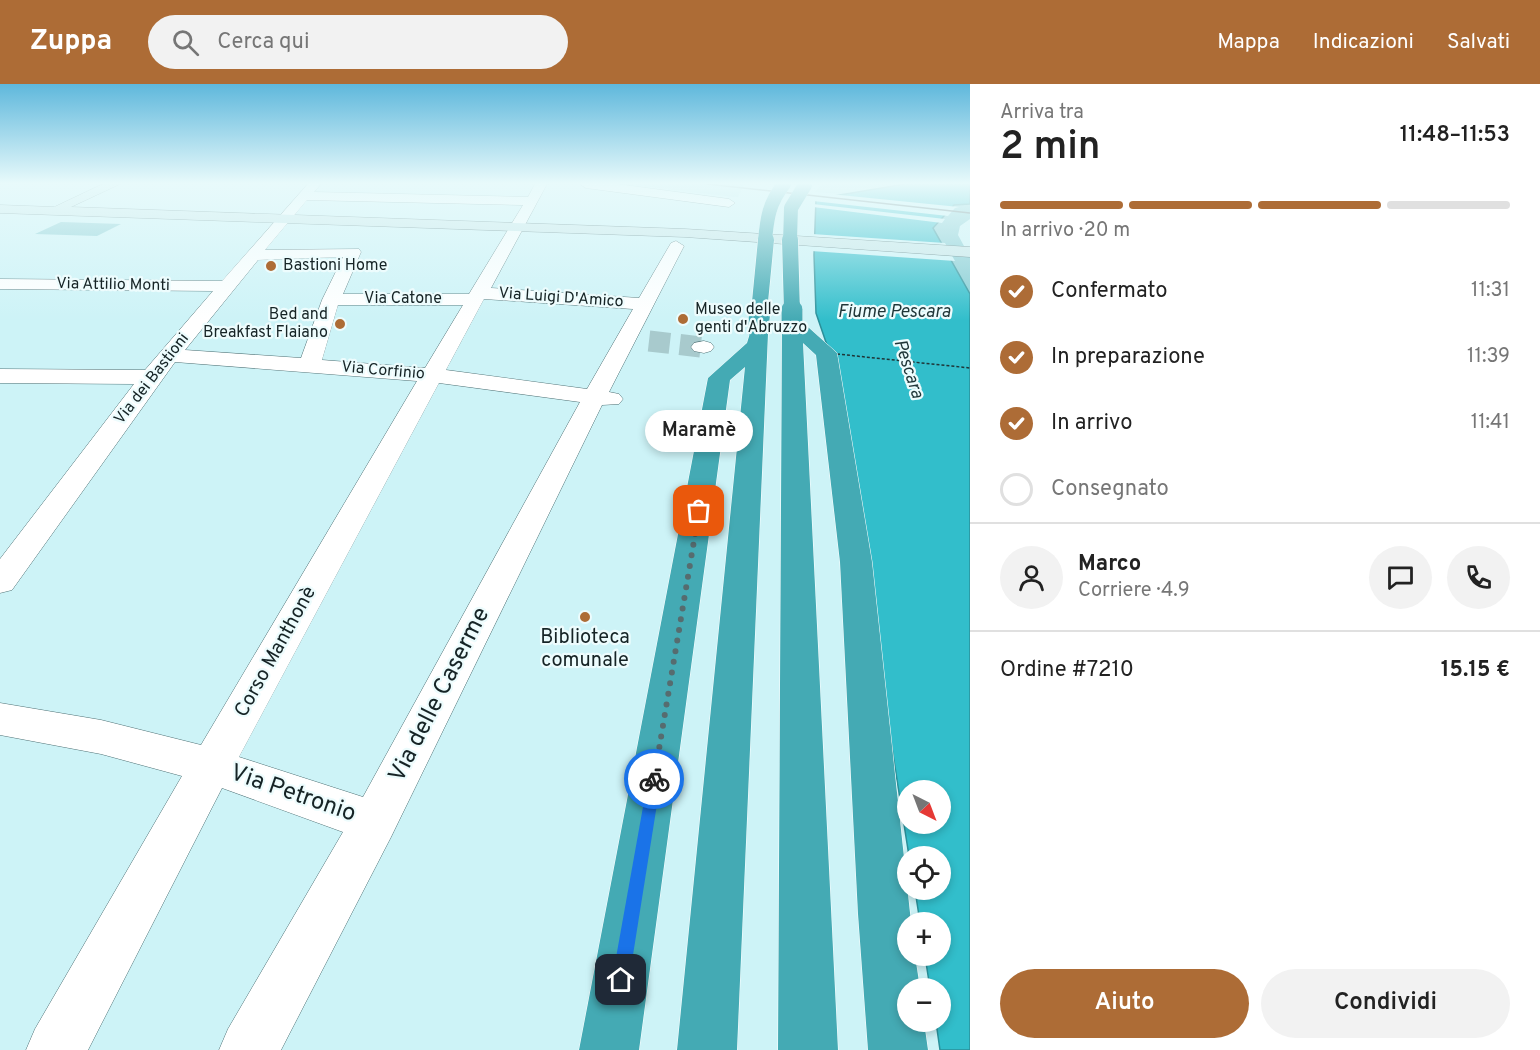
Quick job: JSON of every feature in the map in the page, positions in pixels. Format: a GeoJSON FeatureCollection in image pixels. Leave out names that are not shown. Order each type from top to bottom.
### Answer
{"type":"FeatureCollection","features":[{"type":"Feature","properties":{"kind":"highway"},"geometry":{"type":"LineString","coordinates":[[707,1050],[767,229]]}},
{"type":"Feature","properties":{"kind":"highway"},"geometry":{"type":"LineString","coordinates":[[789,229],[807,1050]]}},
{"type":"Feature","properties":{"kind":"highway"},"geometry":{"type":"LineString","coordinates":[[792,323],[826,353],[856,562],[883,902],[898,1050]]}},
{"type":"Feature","properties":{"kind":"highway"},"geometry":{"type":"LineString","coordinates":[[609,1050],[696,533],[719,378],[757,345]]}},
{"type":"Feature","properties":{"kind":"main road"},"geometry":{"type":"LineString","coordinates":[[586,229],[735,236],[970,252]]}},
{"type":"Feature","properties":{"kind":"street","name":"Via dei Bastioni"},"geometry":{"type":"LineString","coordinates":[[0,581],[151,377],[274,229]]}},
{"type":"Feature","properties":{"kind":"street","name":"Corso Manthonè"},"geometry":{"type":"LineString","coordinates":[[56,1050],[431,375],[517,229]]}},
{"type":"Feature","properties":{"kind":"street","name":"Via delle Caserme"},"geometry":{"type":"LineString","coordinates":[[249,1050],[639,332],[676,246]]}},
{"type":"Feature","properties":{"kind":"street"},"geometry":{"type":"LineString","coordinates":[[252,255],[353,252],[331,300],[309,366]]}},
{"type":"Feature","properties":{"kind":"street","name":"Via Attilio Monti"},"geometry":{"type":"LineString","coordinates":[[0,284],[227,286]]}},
{"type":"Feature","properties":{"kind":"street","name":"Via Luigi D'Amico"},"geometry":{"type":"LineString","coordinates":[[477,296],[639,332]]}},
{"type":"Feature","properties":{"kind":"street","name":"Via Catone"},"geometry":{"type":"LineString","coordinates":[[331,300],[477,296]]}},
{"type":"Feature","properties":{"kind":"street","name":"Via Corfinio"},"geometry":{"type":"LineString","coordinates":[[170,355],[431,375],[603,398]]}},
{"type":"Feature","properties":{"kind":"street"},"geometry":{"type":"LineString","coordinates":[[0,376],[151,377]]}},
{"type":"Feature","properties":{"kind":"street","name":"Via Petronio"},"geometry":{"type":"LineString","coordinates":[[0,719],[101,737],[212,766],[374,822]]}},
{"type":"Feature","properties":{"kind":"shaded area"},"geometry":{"type":"Polygon","coordinates":[[[46,229],[111,229],[97,236],[35,234],[46,229]]]}},
{"type":"Feature","properties":{"kind":"shaded area"},"geometry":{"type":"Polygon","coordinates":[[[934,229],[959,229],[958,235],[970,257],[970,294],[934,229]]]}},
{"type":"Feature","properties":{"kind":"water","name":"Fiume Pescara"},"geometry":{"type":"Polygon","coordinates":[[[815,229],[934,229],[970,294],[970,1050],[940,1050],[937,1032],[951,1032],[951,978],[928,978],[927,966],[951,966],[951,912],[918,912],[917,900],[951,900],[951,846],[907,846],[906,834],[951,834],[951,780],[897,780],[830,354],[816,313],[815,229]]]}},
{"type":"Feature","properties":{"kind":"pier"},"geometry":{"type":"Polygon","coordinates":[[[812,234],[945,243],[955,261],[811,251],[812,234]]]}},
{"type":"Feature","properties":{"kind":"ferry route"},"geometry":{"type":"LineString","coordinates":[[837,354],[970,368]]}},
{"type":"Feature","properties":{"kind":"tunnel"},"geometry":{"type":"LineString","coordinates":[[649,341],[701,347]]}},
{"type":"Feature","properties":{"kind":"way so far"},"geometry":{"type":"LineString","coordinates":[[654,779],[699,511]]}},
{"type":"Feature","properties":{"kind":"place","name":"Bastioni Home"},"geometry":{"type":"Point","coordinates":[271,266]}},
{"type":"Feature","properties":{"kind":"place","name":"Museo delle genti d'Abruzzo"},"geometry":{"type":"Point","coordinates":[683,319]}},
{"type":"Feature","properties":{"kind":"place","name":"Bed and Breakfast Flaiano"},"geometry":{"type":"Point","coordinates":[340,324]}},
{"type":"Feature","properties":{"kind":"place","name":"Maramè"},"geometry":{"type":"Point","coordinates":[699,511]}},
{"type":"Feature","properties":{"kind":"place","name":"Biblioteca comunale"},"geometry":{"type":"Point","coordinates":[585,617]}},
{"type":"Feature","properties":{"kind":"route"},"geometry":{"type":"LineString","coordinates":[[621,980],[654,779]]}},
{"type":"Feature","properties":{"kind":"water label","name":"Pescara"},"geometry":{"type":"Point","coordinates":[908,369]}}]}
